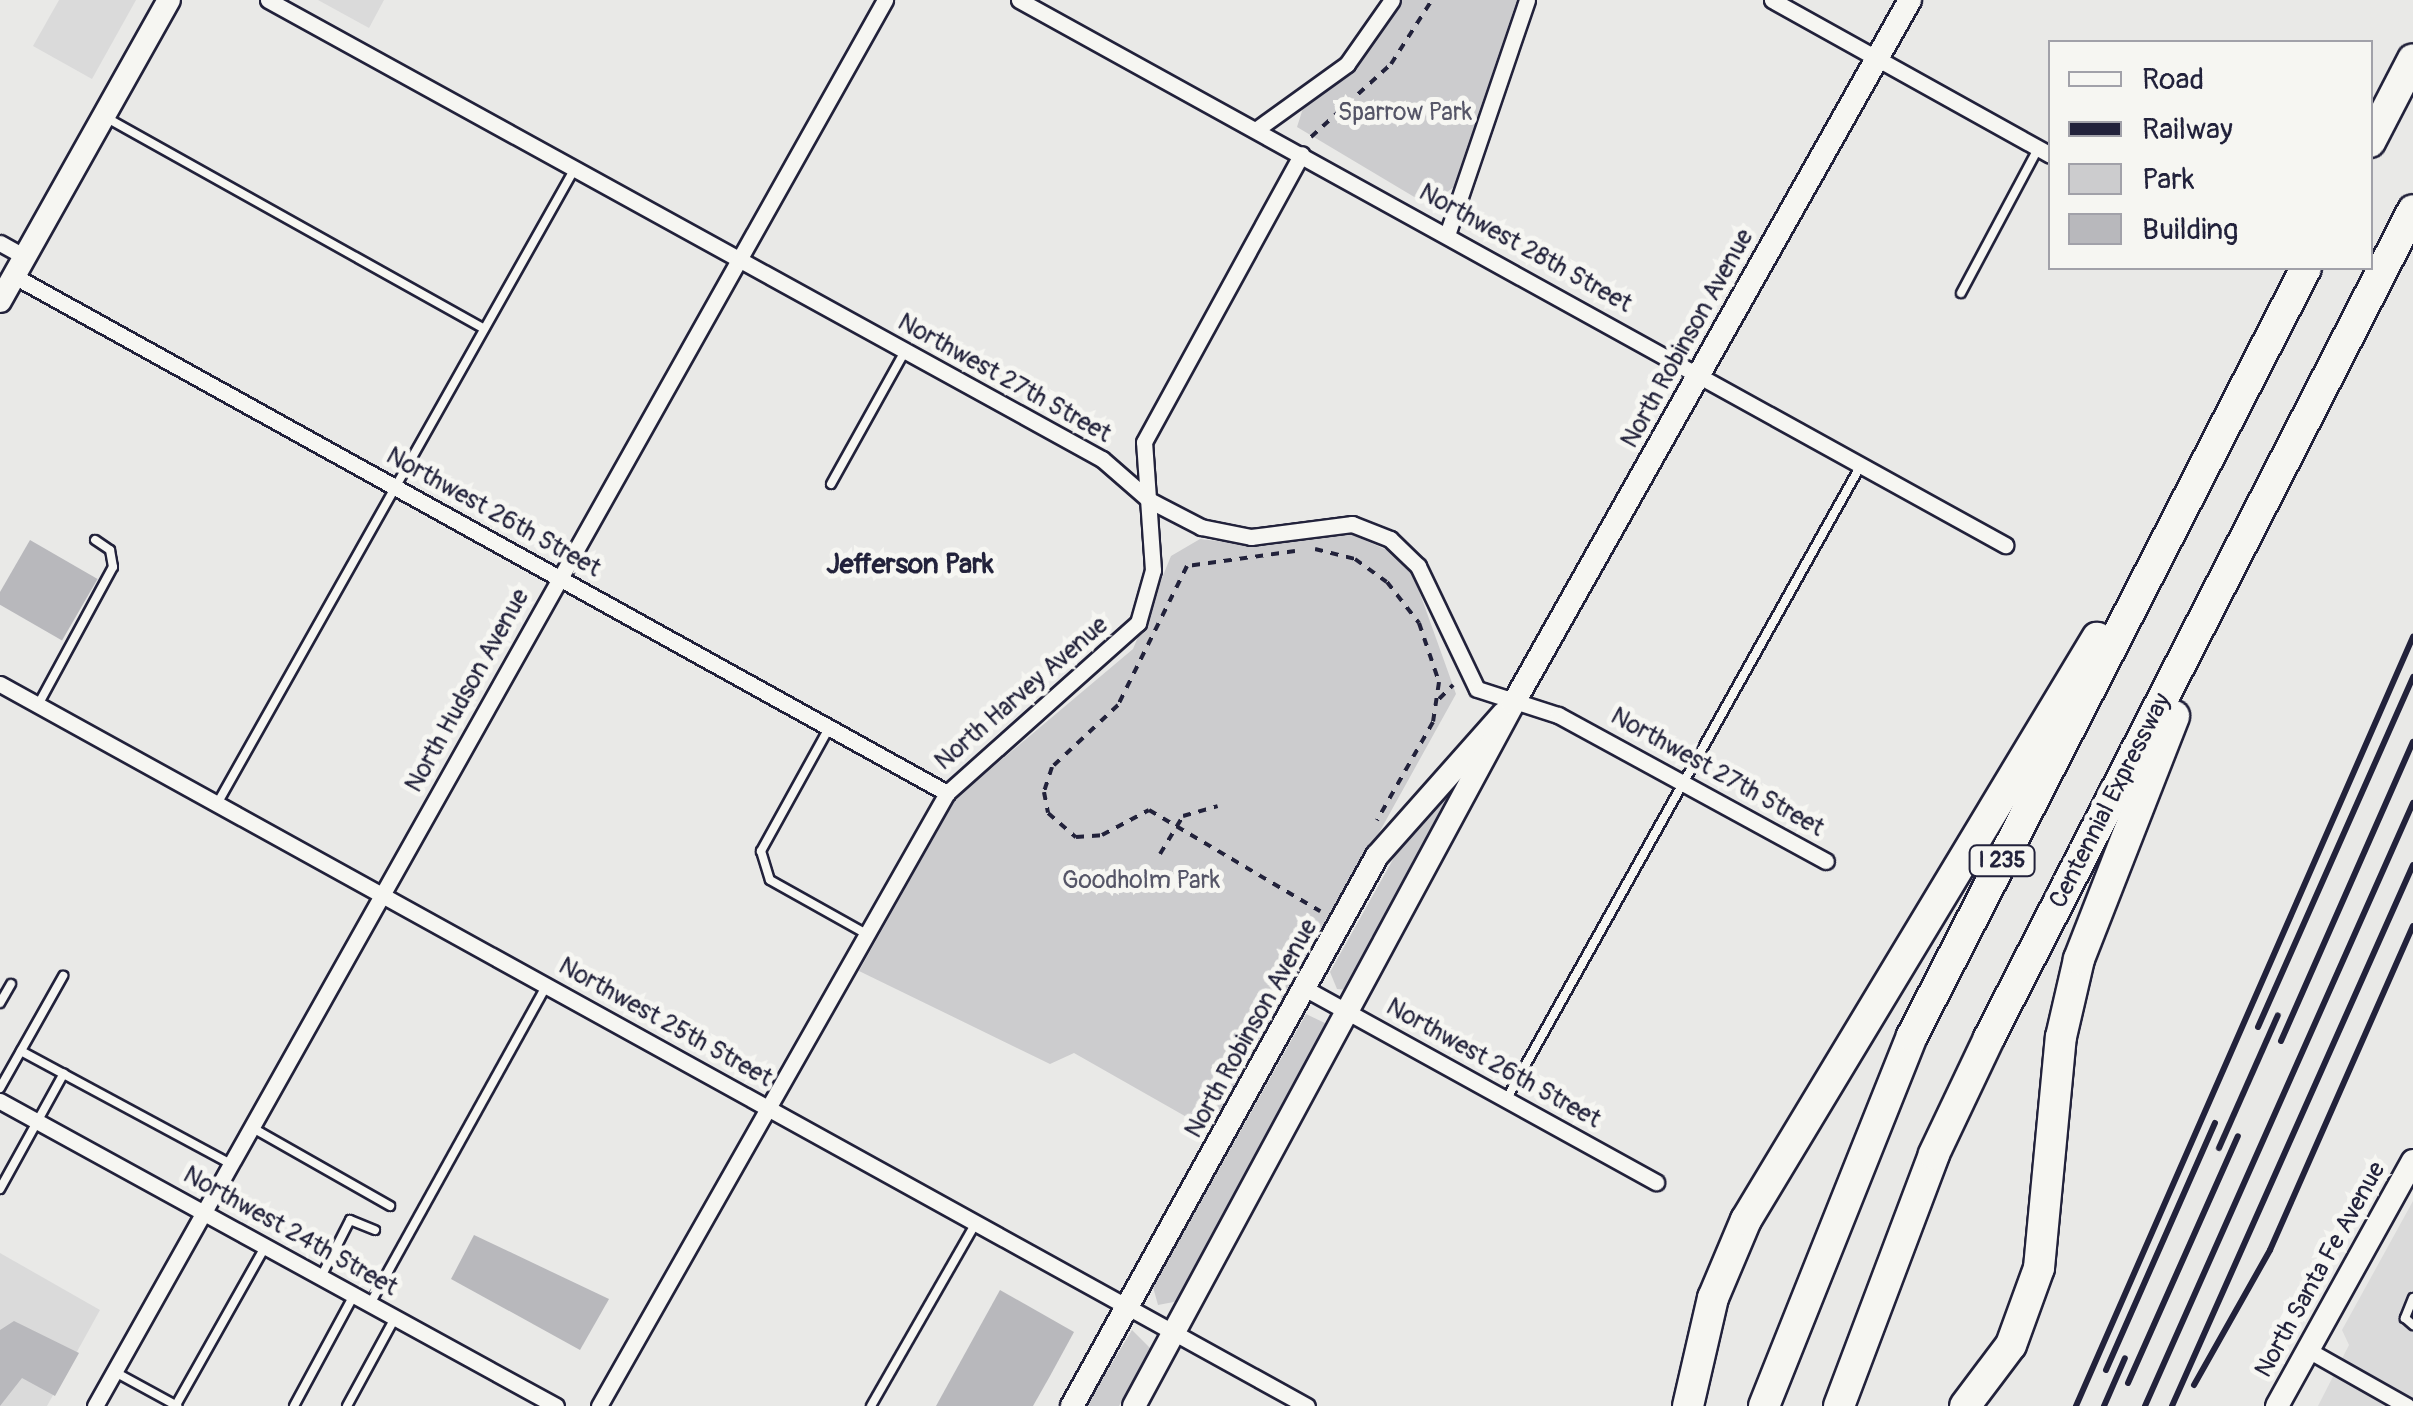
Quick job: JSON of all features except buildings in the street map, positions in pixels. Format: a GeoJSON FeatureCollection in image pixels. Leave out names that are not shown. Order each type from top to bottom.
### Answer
{"type":"FeatureCollection","features":[{"type":"Feature","properties":{"kind":"highway"},"geometry":{"type":"LineString","coordinates":[[2373,136],[2413,59]]}},
{"type":"Feature","properties":{"kind":"highway","name":"Centennial Expressway"},"geometry":{"type":"LineString","coordinates":[[1840,1406],[1882,1285],[1989,1038],[2413,210]]}},
{"type":"Feature","properties":{"kind":"highway","name":"I 235"},"geometry":{"type":"LineString","coordinates":[[1764,1406],[1817,1260],[1912,1036],[2305,270]]}},
{"type":"Feature","properties":{"kind":"highway"},"geometry":{"type":"LineString","coordinates":[[1688,1406],[1713,1298],[1746,1220],[1935,894],[2203,470]]}},
{"type":"Feature","properties":{"kind":"highway"},"geometry":{"type":"LineString","coordinates":[[1965,1406],[2010,1345],[2039,1268],[2061,1037],[2080,959],[2233,563]]}},
{"type":"Feature","properties":{"kind":"street"},"geometry":{"type":"LineString","coordinates":[[0,301],[168,0]]}},
{"type":"Feature","properties":{"kind":"street","name":"Northwest 27th Street"},"geometry":{"type":"LineString","coordinates":[[268,0],[1102,459],[1149,500],[1229,534],[1337,523],[1390,539],[1418,566],[1464,676],[1513,704],[1558,715],[1826,861]]}},
{"type":"Feature","properties":{"kind":"street","name":"North Hudson Avenue"},"geometry":{"type":"LineString","coordinates":[[94,1406],[884,0]]}},
{"type":"Feature","properties":{"kind":"street","name":"Northwest 28th Street"},"geometry":{"type":"LineString","coordinates":[[1019,0],[2005,545]]}},
{"type":"Feature","properties":{"kind":"street"},"geometry":{"type":"LineString","coordinates":[[1257,129],[1347,64],[1392,0]]}},
{"type":"Feature","properties":{"kind":"street"},"geometry":{"type":"LineString","coordinates":[[1447,235],[1527,0]]}},
{"type":"Feature","properties":{"kind":"street"},"geometry":{"type":"LineString","coordinates":[[1772,0],[2044,152]]}},
{"type":"Feature","properties":{"kind":"street","name":"North Robinson Avenue"},"geometry":{"type":"LineString","coordinates":[[1134,1406],[1353,1015],[1513,704],[1910,0]]}},
{"type":"Feature","properties":{"kind":"street","name":"North Harvey Avenue"},"geometry":{"type":"LineString","coordinates":[[599,1406],[947,793],[1138,623],[1153,570],[1149,428],[1302,154]]}},
{"type":"Feature","properties":{"kind":"street","name":"Northwest 26th Street"},"geometry":{"type":"LineString","coordinates":[[0,242],[20,266],[396,487],[947,793]]}},
{"type":"Feature","properties":{"kind":"street","name":"Northwest 25th Street"},"geometry":{"type":"LineString","coordinates":[[0,684],[1307,1406]]}},
{"type":"Feature","properties":{"kind":"street","name":"North Robinson Avenue"},"geometry":{"type":"LineString","coordinates":[[1072,1406],[1300,979],[1398,827],[1513,704]]}},
{"type":"Feature","properties":{"kind":"street","name":"Northwest 26th Street"},"geometry":{"type":"LineString","coordinates":[[1300,979],[1353,1015],[1656,1182]]}},
{"type":"Feature","properties":{"kind":"street","name":"Northwest 24th Street"},"geometry":{"type":"LineString","coordinates":[[0,1100],[556,1406]]}},
{"type":"Feature","properties":{"kind":"street","name":"North Santa Fe Avenue"},"geometry":{"type":"LineString","coordinates":[[2277,1406],[2406,1192],[2413,1161]]}},
{"type":"Feature","properties":{"kind":"street"},"geometry":{"type":"LineString","coordinates":[[2308,1350],[2407,1406]]}},
{"type":"Feature","properties":{"kind":"lane"},"geometry":{"type":"LineString","coordinates":[[104,116],[484,330]]}},
{"type":"Feature","properties":{"kind":"lane"},"geometry":{"type":"LineString","coordinates":[[1961,294],[2044,152]]}},
{"type":"Feature","properties":{"kind":"lane"},"geometry":{"type":"LineString","coordinates":[[217,804],[574,170]]}},
{"type":"Feature","properties":{"kind":"lane"},"geometry":{"type":"LineString","coordinates":[[831,484],[904,353]]}},
{"type":"Feature","properties":{"kind":"lane"},"geometry":{"type":"LineString","coordinates":[[1506,1099],[1861,465]]}},
{"type":"Feature","properties":{"kind":"lane"},"geometry":{"type":"LineString","coordinates":[[38,705],[113,568],[110,550],[95,540]]}},
{"type":"Feature","properties":{"kind":"lane"},"geometry":{"type":"LineString","coordinates":[[829,728],[761,851],[770,880],[866,934]]}},
{"type":"Feature","properties":{"kind":"lane"},"geometry":{"type":"LineString","coordinates":[[0,1088],[63,976]]}},
{"type":"Feature","properties":{"kind":"lane"},"geometry":{"type":"LineString","coordinates":[[0,1002],[11,984]]}},
{"type":"Feature","properties":{"kind":"lane"},"geometry":{"type":"LineString","coordinates":[[370,1304],[546,986]]}},
{"type":"Feature","properties":{"kind":"lane"},"geometry":{"type":"LineString","coordinates":[[21,1051],[230,1164]]}},
{"type":"Feature","properties":{"kind":"lane"},"geometry":{"type":"LineString","coordinates":[[0,1189],[64,1074]]}},
{"type":"Feature","properties":{"kind":"lane"},"geometry":{"type":"LineString","coordinates":[[252,1127],[390,1206]]}},
{"type":"Feature","properties":{"kind":"lane"},"geometry":{"type":"LineString","coordinates":[[321,1278],[350,1220],[375,1230]]}},
{"type":"Feature","properties":{"kind":"lane"},"geometry":{"type":"LineString","coordinates":[[871,1406],[976,1223]]}},
{"type":"Feature","properties":{"kind":"lane"},"geometry":{"type":"LineString","coordinates":[[114,1371],[177,1406],[265,1246]]}},
{"type":"Feature","properties":{"kind":"lane"},"geometry":{"type":"LineString","coordinates":[[294,1406],[354,1296]]}},
{"type":"Feature","properties":{"kind":"lane"},"geometry":{"type":"LineString","coordinates":[[2413,1298],[2405,1318],[2413,1325]]}},
{"type":"Feature","properties":{"kind":"lane"},"geometry":{"type":"LineString","coordinates":[[347,1406],[395,1318]]}},
{"type":"Feature","properties":{"kind":"lane"},"geometry":{"type":"LineString","coordinates":[[151,1406],[157,1395]]}},
{"type":"Feature","properties":{"kind":"path"},"geometry":{"type":"LineString","coordinates":[[1302,154],[1390,64],[1432,0]]}},
{"type":"Feature","properties":{"kind":"path"},"geometry":{"type":"LineString","coordinates":[[1317,909],[1176,827],[1138,810],[1114,831],[1076,837],[1048,812],[1044,792],[1052,767],[1118,705],[1174,585],[1195,560],[1315,548],[1355,559],[1419,623],[1440,699]]}},
{"type":"Feature","properties":{"kind":"path"},"geometry":{"type":"LineString","coordinates":[[1368,836],[1440,699],[1464,676]]}},
{"type":"Feature","properties":{"kind":"path"},"geometry":{"type":"LineString","coordinates":[[1160,854],[1176,827],[1218,806]]}},
{"type":"Feature","properties":{"kind":"path"},"geometry":{"type":"LineString","coordinates":[[1317,928],[1332,901]]}},
{"type":"Feature","properties":{"kind":"path"},"geometry":{"type":"LineString","coordinates":[[1270,1010],[1300,979]]}},
{"type":"Feature","properties":{"kind":"shaded area"},"geometry":{"type":"Polygon","coordinates":[[[59,0],[136,0],[92,79],[33,46],[59,0]]]}},
{"type":"Feature","properties":{"kind":"shaded area"},"geometry":{"type":"Polygon","coordinates":[[[318,0],[384,0],[369,28],[318,0]]]}},
{"type":"Feature","properties":{"kind":"shaded area"},"geometry":{"type":"Polygon","coordinates":[[[2413,1201],[2413,1406],[2318,1406],[2349,1345],[2342,1330],[2413,1201]]]}},
{"type":"Feature","properties":{"kind":"shaded area"},"geometry":{"type":"Polygon","coordinates":[[[0,1253],[100,1310],[47,1406],[0,1406],[0,1253]]]}},
{"type":"Feature","properties":{"kind":"green space","name":"Sparrow Park"},"geometry":{"type":"Polygon","coordinates":[[[1401,0],[1517,0],[1454,187],[1436,200],[1416,198],[1297,127],[1304,105],[1370,49],[1401,0]]]}},
{"type":"Feature","properties":{"kind":"green space","name":"Goodholm Park"},"geometry":{"type":"Polygon","coordinates":[[[1346,532],[1396,554],[1413,574],[1456,694],[1213,1132],[1074,1053],[1050,1064],[859,971],[956,798],[1133,649],[1171,556],[1200,539],[1260,546],[1346,532]]]}},
{"type":"Feature","properties":{"kind":"green space"},"geometry":{"type":"Polygon","coordinates":[[[1470,766],[1348,990],[1337,989],[1330,972],[1396,854],[1470,766]]]}},
{"type":"Feature","properties":{"kind":"green space"},"geometry":{"type":"Polygon","coordinates":[[[1306,1014],[1329,1025],[1179,1301],[1158,1305],[1153,1287],[1306,1014]]]}},
{"type":"Feature","properties":{"kind":"green space"},"geometry":{"type":"Polygon","coordinates":[[[1132,1330],[1151,1349],[1119,1406],[1086,1406],[1132,1330]]]}},
{"type":"Feature","properties":{"kind":"railway"},"geometry":{"type":"LineString","coordinates":[[2076,1406],[2413,637]]}},
{"type":"Feature","properties":{"kind":"railway"},"geometry":{"type":"LineString","coordinates":[[2258,1027],[2413,677]]}},
{"type":"Feature","properties":{"kind":"railway"},"geometry":{"type":"LineString","coordinates":[[2281,1041],[2413,742]]}},
{"type":"Feature","properties":{"kind":"railway"},"geometry":{"type":"LineString","coordinates":[[2145,1406],[2413,803]]}},
{"type":"Feature","properties":{"kind":"railway"},"geometry":{"type":"LineString","coordinates":[[2172,1406],[2413,865]]}},
{"type":"Feature","properties":{"kind":"railway"},"geometry":{"type":"LineString","coordinates":[[2194,1385],[2270,1250],[2413,926]]}},
{"type":"Feature","properties":{"kind":"railway"},"geometry":{"type":"LineString","coordinates":[[2219,1148],[2278,1015]]}},
{"type":"Feature","properties":{"kind":"railway"},"geometry":{"type":"LineString","coordinates":[[2106,1370],[2215,1123]]}},
{"type":"Feature","properties":{"kind":"railway"},"geometry":{"type":"LineString","coordinates":[[2128,1383],[2238,1136]]}},
{"type":"Feature","properties":{"kind":"railway"},"geometry":{"type":"LineString","coordinates":[[2104,1406],[2125,1358]]}},
{"type":"Feature","properties":{"kind":"district","name":"Jefferson Park"},"geometry":{"type":"Point","coordinates":[910,565]}}]}
